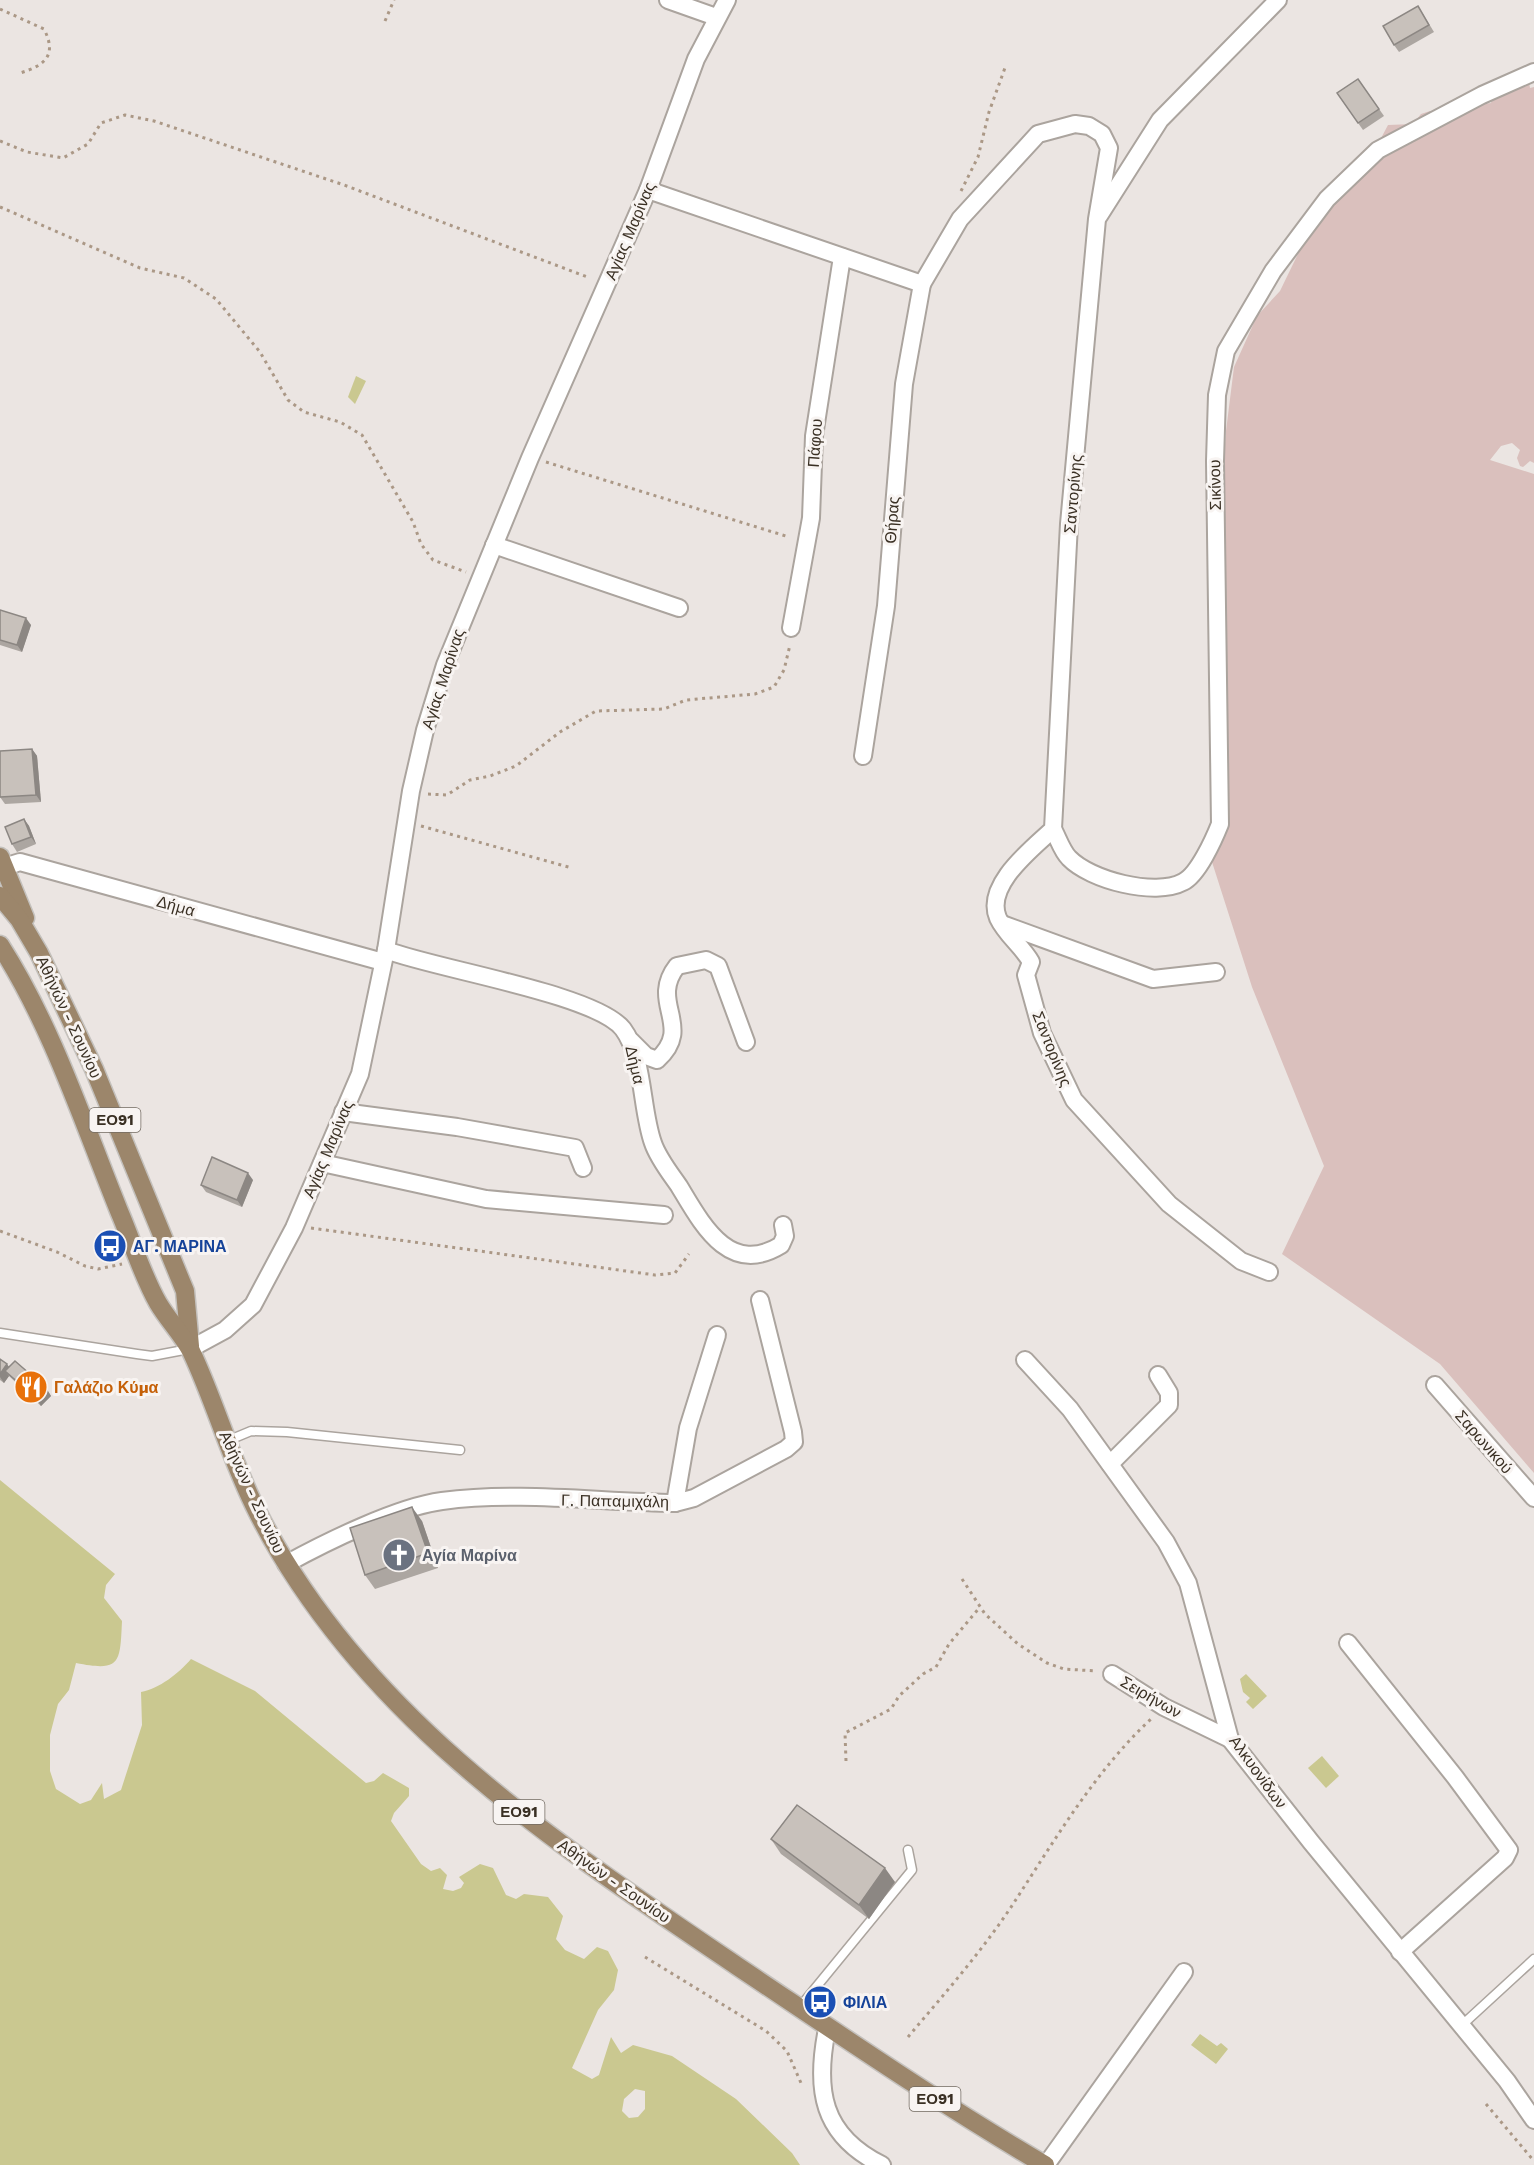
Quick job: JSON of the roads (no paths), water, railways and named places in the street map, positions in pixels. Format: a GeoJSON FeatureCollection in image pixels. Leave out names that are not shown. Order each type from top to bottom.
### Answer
{"type":"FeatureCollection","features":[{"type":"Feature","properties":{"kind":"main road"},"geometry":{"type":"LineString","coordinates":[[2,862],[39,952]]}},
{"type":"Feature","properties":{"kind":"main road","name":"Αθήνών - Σουνίου"},"geometry":{"type":"LineString","coordinates":[[0,896],[19,919],[39,952],[78,1031],[185,1291],[190,1349]]}},
{"type":"Feature","properties":{"kind":"main road","name":"Αθήνών - Σουνίου"},"geometry":{"type":"LineString","coordinates":[[0,945],[51,1042],[158,1302],[190,1349],[257,1511],[286,1564],[320,1616],[373,1681],[490,1791],[604,1875],[827,2029],[969,2121],[1046,2165]]}},
{"type":"Feature","properties":{"kind":"street"},"geometry":{"type":"LineString","coordinates":[[668,0],[716,17]]}},
{"type":"Feature","properties":{"kind":"street","name":"Αγίας Μαρίνας"},"geometry":{"type":"LineString","coordinates":[[190,1349],[225,1330],[253,1305],[294,1228],[360,1074],[385,956],[411,791],[445,665],[530,458],[648,190],[696,59],[716,17],[727,0]]}},
{"type":"Feature","properties":{"kind":"street"},"geometry":{"type":"LineString","coordinates":[[1097,219],[1160,120],[1278,0]]}},
{"type":"Feature","properties":{"kind":"street","name":"Σικίνου"},"geometry":{"type":"LineString","coordinates":[[1053,829],[1068,857],[1088,871],[1140,887],[1164,887],[1185,882],[1211,847],[1220,824],[1215,461],[1217,395],[1226,351],[1273,271],[1327,199],[1378,150],[1482,95],[1534,72]]}},
{"type":"Feature","properties":{"kind":"street","name":"Σαντορίνης"},"geometry":{"type":"LineString","coordinates":[[922,284],[960,219],[1038,134],[1075,124],[1089,126],[1102,134],[1109,148],[1097,219],[1069,524],[1053,829],[1010,870],[995,903],[1002,924],[1031,962],[1026,975],[1042,1033],[1074,1100],[1169,1204],[1241,1261],[1269,1272]]}},
{"type":"Feature","properties":{"kind":"street"},"geometry":{"type":"LineString","coordinates":[[648,190],[922,284]]}},
{"type":"Feature","properties":{"kind":"street","name":"Πάφου"},"geometry":{"type":"LineString","coordinates":[[791,628],[805,540],[811,518],[814,436],[842,257]]}},
{"type":"Feature","properties":{"kind":"street","name":"Θήρας"},"geometry":{"type":"LineString","coordinates":[[863,756],[886,606],[904,384],[922,284]]}},
{"type":"Feature","properties":{"kind":"street"},"geometry":{"type":"LineString","coordinates":[[494,545],[679,608]]}},
{"type":"Feature","properties":{"kind":"street","name":"Δήμα"},"geometry":{"type":"LineString","coordinates":[[2,862],[20,862],[385,956],[483,976],[604,1013],[622,1028],[630,1041],[653,1145],[702,1226],[723,1246],[746,1254],[759,1254],[782,1245],[785,1236],[783,1225]]}},
{"type":"Feature","properties":{"kind":"street"},"geometry":{"type":"LineString","coordinates":[[1002,924],[1152,979],[1216,972]]}},
{"type":"Feature","properties":{"kind":"street"},"geometry":{"type":"LineString","coordinates":[[630,1041],[646,1056],[657,1060],[667,1051],[674,1034],[666,992],[667,979],[677,966],[706,960],[718,966],[746,1042]]}},
{"type":"Feature","properties":{"kind":"street"},"geometry":{"type":"LineString","coordinates":[[343,1112],[457,1127],[575,1148],[583,1168]]}},
{"type":"Feature","properties":{"kind":"street"},"geometry":{"type":"LineString","coordinates":[[322,1163],[486,1199],[664,1215]]}},
{"type":"Feature","properties":{"kind":"street","name":"Γ. Παπαμιχάλη"},"geometry":{"type":"LineString","coordinates":[[286,1564],[357,1529],[440,1501],[531,1498],[675,1503],[694,1498],[794,1442],[760,1300]]}},
{"type":"Feature","properties":{"kind":"street"},"geometry":{"type":"LineString","coordinates":[[675,1503],[688,1428],[717,1335]]}},
{"type":"Feature","properties":{"kind":"street","name":"Αλκυονίδων"},"geometry":{"type":"LineString","coordinates":[[1025,1360],[1070,1409],[1166,1542],[1188,1583],[1230,1739],[1400,1952],[1507,2081],[1534,2120]]}},
{"type":"Feature","properties":{"kind":"street"},"geometry":{"type":"LineString","coordinates":[[1110,1464],[1169,1405],[1168,1393],[1158,1375]]}},
{"type":"Feature","properties":{"kind":"street","name":"Σαρωνικού"},"geometry":{"type":"LineString","coordinates":[[1435,1385],[1534,1498]]}},
{"type":"Feature","properties":{"kind":"street"},"geometry":{"type":"LineString","coordinates":[[1348,1643],[1455,1777],[1509,1850],[1505,1858],[1400,1952]]}},
{"type":"Feature","properties":{"kind":"street","name":"Σειρήνων"},"geometry":{"type":"LineString","coordinates":[[1112,1674],[1164,1707],[1230,1739]]}},
{"type":"Feature","properties":{"kind":"street"},"geometry":{"type":"LineString","coordinates":[[1046,2165],[1184,1972]]}},
{"type":"Feature","properties":{"kind":"street"},"geometry":{"type":"LineString","coordinates":[[827,2029],[821,2060],[821,2087],[832,2120],[860,2152],[882,2165]]}},
{"type":"Feature","properties":{"kind":"lane"},"geometry":{"type":"LineString","coordinates":[[0,1333],[152,1356],[190,1349]]}},
{"type":"Feature","properties":{"kind":"lane"},"geometry":{"type":"LineString","coordinates":[[227,1442],[250,1431],[287,1432],[460,1450]]}},
{"type":"Feature","properties":{"kind":"lane"},"geometry":{"type":"LineString","coordinates":[[799,2009],[912,1870],[908,1850]]}},
{"type":"Feature","properties":{"kind":"lane"},"geometry":{"type":"LineString","coordinates":[[1460,2026],[1534,1959]]}},
{"type":"Feature","properties":{"kind":"place","name":"ΑΓ. ΜΑΡΙΝΑ"},"geometry":{"type":"Point","coordinates":[110,1246]}},
{"type":"Feature","properties":{"kind":"place","name":"Γαλάζιο Κύμα"},"geometry":{"type":"Point","coordinates":[31,1387]}},
{"type":"Feature","properties":{"kind":"place","name":"Αγία Μαρίνα"},"geometry":{"type":"Point","coordinates":[399,1555]}},
{"type":"Feature","properties":{"kind":"place","name":"ΦΙΛΙΑ"},"geometry":{"type":"Point","coordinates":[820,2002]}}]}
